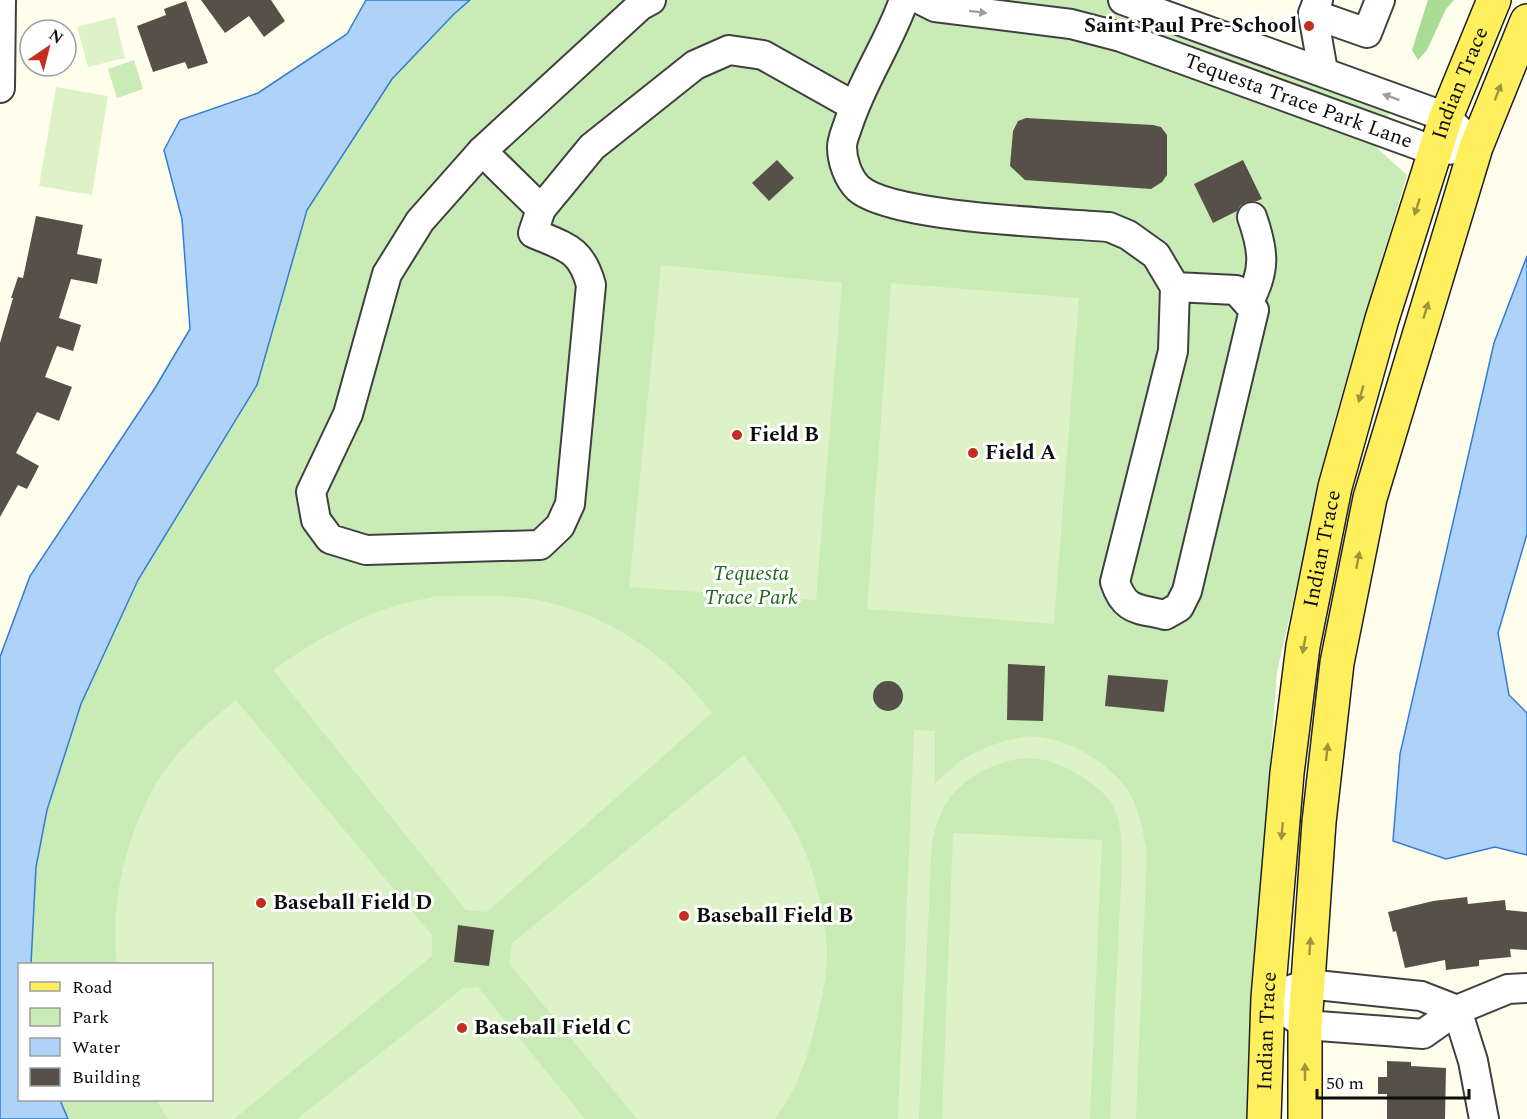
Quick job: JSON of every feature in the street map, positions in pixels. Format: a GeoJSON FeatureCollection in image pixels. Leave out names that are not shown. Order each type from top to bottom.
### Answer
{"type":"FeatureCollection","features":[{"type":"Feature","properties":{"kind":"main road","name":"Indian Trace"},"geometry":{"type":"LineString","coordinates":[[1264,1119],[1268,998],[1287,773],[1303,646],[1335,487],[1382,319],[1446,117],[1494,0]]}},
{"type":"Feature","properties":{"kind":"main road","name":"Indian Trace"},"geometry":{"type":"LineString","coordinates":[[1305,1119],[1305,1025],[1319,822],[1337,663],[1370,498],[1476,147],[1527,21]]}},
{"type":"Feature","properties":{"kind":"street"},"geometry":{"type":"LineString","coordinates":[[0,88],[1,0]]}},
{"type":"Feature","properties":{"kind":"street"},"geometry":{"type":"LineString","coordinates":[[651,0],[640,6],[482,151],[420,221],[387,274],[348,414],[311,492],[316,520],[330,538],[366,550],[540,545],[560,526],[570,504],[591,285],[582,260],[574,252],[533,233],[541,209],[592,147],[695,65],[729,50],[763,55],[854,106]]}},
{"type":"Feature","properties":{"kind":"street"},"geometry":{"type":"LineString","coordinates":[[904,0],[896,24],[854,106],[842,145],[845,168],[858,188],[885,203],[958,215],[1109,227],[1128,235],[1156,255],[1175,287],[1173,351],[1115,582],[1123,601],[1130,606],[1165,615],[1179,607],[1187,591],[1254,310],[1236,290],[1175,287]]}},
{"type":"Feature","properties":{"kind":"street","name":"Tequesta Trace Park Lane"},"geometry":{"type":"LineString","coordinates":[[921,0],[935,7],[1072,12],[1133,41],[1435,151],[1476,147]]}},
{"type":"Feature","properties":{"kind":"street","name":"Tequesta Trace Park Lane"},"geometry":{"type":"LineString","coordinates":[[1124,0],[1446,117],[1476,147]]}},
{"type":"Feature","properties":{"kind":"street"},"geometry":{"type":"LineString","coordinates":[[1316,7],[1367,33],[1380,0]]}},
{"type":"Feature","properties":{"kind":"street"},"geometry":{"type":"LineString","coordinates":[[1316,7],[1323,71]]}},
{"type":"Feature","properties":{"kind":"street"},"geometry":{"type":"LineString","coordinates":[[482,151],[541,209]]}},
{"type":"Feature","properties":{"kind":"street"},"geometry":{"type":"LineString","coordinates":[[1248,303],[1257,287],[1262,265],[1261,243],[1252,217]]}},
{"type":"Feature","properties":{"kind":"street"},"geometry":{"type":"LineString","coordinates":[[1268,998],[1307,984],[1422,996],[1457,1010]]}},
{"type":"Feature","properties":{"kind":"street"},"geometry":{"type":"LineString","coordinates":[[1268,998],[1305,1025],[1423,1034],[1457,1010],[1508,989],[1527,988]]}},
{"type":"Feature","properties":{"kind":"street"},"geometry":{"type":"LineString","coordinates":[[1386,1031],[1388,992]]}},
{"type":"Feature","properties":{"kind":"street"},"geometry":{"type":"LineString","coordinates":[[1457,1010],[1473,1061],[1484,1119]]}},
{"type":"Feature","properties":{"kind":"green space","name":"Tequesta Trace Park"},"geometry":{"type":"Polygon","coordinates":[[[470,0],[1127,0],[1395,98],[1377,148],[1407,175],[1333,425],[1277,672],[1253,992],[1250,1119],[68,1119],[60,1101],[213,1101],[213,963],[31,963],[36,867],[47,810],[81,704],[138,581],[257,385],[307,210],[392,79],[470,0]]]}},
{"type":"Feature","properties":{"kind":"green space"},"geometry":{"type":"Polygon","coordinates":[[[1428,0],[1454,0],[1446,9],[1427,50],[1418,60],[1412,50],[1428,0]]]}},
{"type":"Feature","properties":{"kind":"green space"},"geometry":{"type":"Polygon","coordinates":[[[115,17],[125,58],[88,67],[78,27],[115,17]]]}},
{"type":"Feature","properties":{"kind":"green space"},"geometry":{"type":"Polygon","coordinates":[[[134,60],[143,89],[117,98],[108,69],[134,60]]]}},
{"type":"Feature","properties":{"kind":"green space"},"geometry":{"type":"Polygon","coordinates":[[[56,87],[108,96],[92,195],[39,186],[56,87]]]}},
{"type":"Feature","properties":{"kind":"green space","name":"Field B"},"geometry":{"type":"Polygon","coordinates":[[[661,265],[842,283],[816,600],[629,587],[661,265]]]}},
{"type":"Feature","properties":{"kind":"green space","name":"Field A"},"geometry":{"type":"Polygon","coordinates":[[[891,283],[1079,298],[1054,624],[867,609],[891,283]]]}},
{"type":"Feature","properties":{"kind":"green space"},"geometry":{"type":"Polygon","coordinates":[[[436,596],[524,598],[546,602],[589,616],[629,637],[666,663],[686,682],[712,713],[487,912],[466,910],[273,670],[315,642],[360,619],[396,605],[436,596]]]}},
{"type":"Feature","properties":{"kind":"green space","name":"Baseball Field D"},"geometry":{"type":"Polygon","coordinates":[[[236,700],[432,935],[432,956],[234,1119],[168,1119],[157,1101],[213,1101],[213,963],[117,963],[115,942],[118,897],[127,853],[152,791],[179,753],[236,700]]]}},
{"type":"Feature","properties":{"kind":"green space"},"geometry":{"type":"Polygon","coordinates":[[[914,730],[935,731],[935,783],[959,762],[982,750],[1015,738],[1038,737],[1068,744],[1097,760],[1120,781],[1133,799],[1147,853],[1136,1119],[1110,1119],[1122,862],[1118,819],[1106,796],[1084,778],[1056,763],[1025,759],[999,764],[975,775],[955,792],[944,807],[938,821],[932,841],[919,1119],[898,1119],[914,730]]]}},
{"type":"Feature","properties":{"kind":"green space","name":"Baseball Field B"},"geometry":{"type":"Polygon","coordinates":[[[744,755],[795,831],[812,871],[818,893],[826,938],[827,959],[823,993],[810,1045],[802,1071],[775,1119],[637,1119],[509,963],[512,943],[744,755]]]}},
{"type":"Feature","properties":{"kind":"green space"},"geometry":{"type":"Polygon","coordinates":[[[953,833],[1102,840],[1090,1119],[942,1119],[953,833]]]}},
{"type":"Feature","properties":{"kind":"green space","name":"Baseball Field C"},"geometry":{"type":"Polygon","coordinates":[[[478,987],[585,1119],[297,1119],[463,988],[478,987]]]}},
{"type":"Feature","properties":{"kind":"water"},"geometry":{"type":"Polygon","coordinates":[[[366,0],[470,0],[392,79],[307,210],[257,385],[138,580],[81,704],[47,810],[36,867],[31,963],[18,963],[18,1101],[60,1101],[68,1119],[0,1119],[0,657],[30,576],[155,388],[190,329],[182,219],[164,150],[180,120],[258,93],[347,34],[366,0]]]}},
{"type":"Feature","properties":{"kind":"water"},"geometry":{"type":"Polygon","coordinates":[[[1527,256],[1527,534],[1498,633],[1509,695],[1527,713],[1527,855],[1495,847],[1446,859],[1393,841],[1400,754],[1494,343],[1527,256]]]}},
{"type":"Feature","properties":{"kind":"building"},"geometry":{"type":"Polygon","coordinates":[[[201,0],[271,0],[285,21],[264,37],[249,16],[225,33],[201,0]]]}},
{"type":"Feature","properties":{"kind":"building"},"geometry":{"type":"Polygon","coordinates":[[[186,1],[208,63],[188,69],[185,62],[153,72],[137,26],[166,15],[164,9],[186,1]]]}},
{"type":"Feature","properties":{"kind":"building"},"geometry":{"type":"Polygon","coordinates":[[[1026,118],[1161,127],[1167,135],[1167,175],[1162,182],[1151,189],[1025,180],[1010,166],[1013,131],[1018,121],[1026,118]]]}},
{"type":"Feature","properties":{"kind":"building"},"geometry":{"type":"Polygon","coordinates":[[[777,160],[794,178],[769,201],[752,183],[777,160]]]}},
{"type":"Feature","properties":{"kind":"building"},"geometry":{"type":"Polygon","coordinates":[[[1243,160],[1262,199],[1246,202],[1237,211],[1213,223],[1194,184],[1243,160]]]}},
{"type":"Feature","properties":{"kind":"building"},"geometry":{"type":"Polygon","coordinates":[[[36,216],[83,225],[77,254],[102,259],[97,284],[71,279],[59,318],[81,325],[73,351],[57,346],[45,377],[72,387],[59,421],[37,412],[16,453],[39,466],[27,489],[18,485],[0,517],[0,343],[18,277],[23,278],[36,216]]]}},
{"type":"Feature","properties":{"kind":"building"},"geometry":{"type":"Polygon","coordinates":[[[1008,664],[1045,666],[1043,721],[1007,720],[1008,664]]]}},
{"type":"Feature","properties":{"kind":"building"},"geometry":{"type":"Polygon","coordinates":[[[1108,675],[1168,680],[1164,712],[1105,706],[1108,675]]]}},
{"type":"Feature","properties":{"kind":"building"},"geometry":{"type":"Polygon","coordinates":[[[888,681],[899,685],[903,696],[899,707],[888,711],[877,707],[873,696],[877,685],[888,681]]]}},
{"type":"Feature","properties":{"kind":"building"},"geometry":{"type":"Polygon","coordinates":[[[1467,897],[1468,904],[1505,900],[1506,910],[1527,912],[1527,950],[1510,949],[1511,957],[1479,960],[1479,966],[1446,970],[1445,960],[1405,968],[1396,931],[1393,932],[1388,912],[1433,901],[1467,897]]]}},
{"type":"Feature","properties":{"kind":"building"},"geometry":{"type":"Polygon","coordinates":[[[458,925],[494,930],[489,966],[454,962],[458,925]]]}},
{"type":"Feature","properties":{"kind":"building"},"geometry":{"type":"Polygon","coordinates":[[[1387,1061],[1411,1062],[1411,1066],[1446,1068],[1445,1119],[1387,1119],[1387,1094],[1378,1094],[1378,1077],[1387,1077],[1387,1061]]]}},
{"type":"Feature","properties":{"kind":"place","name":"Saint Paul Pre-School"},"geometry":{"type":"Point","coordinates":[1309,26]}},
{"type":"Feature","properties":{"kind":"place","name":"Field B"},"geometry":{"type":"Point","coordinates":[737,435]}},
{"type":"Feature","properties":{"kind":"place","name":"Field A"},"geometry":{"type":"Point","coordinates":[973,453]}},
{"type":"Feature","properties":{"kind":"place","name":"Baseball Field D"},"geometry":{"type":"Point","coordinates":[261,903]}},
{"type":"Feature","properties":{"kind":"place","name":"Baseball Field B"},"geometry":{"type":"Point","coordinates":[684,916]}},
{"type":"Feature","properties":{"kind":"place","name":"Baseball Field C"},"geometry":{"type":"Point","coordinates":[462,1028]}}]}
